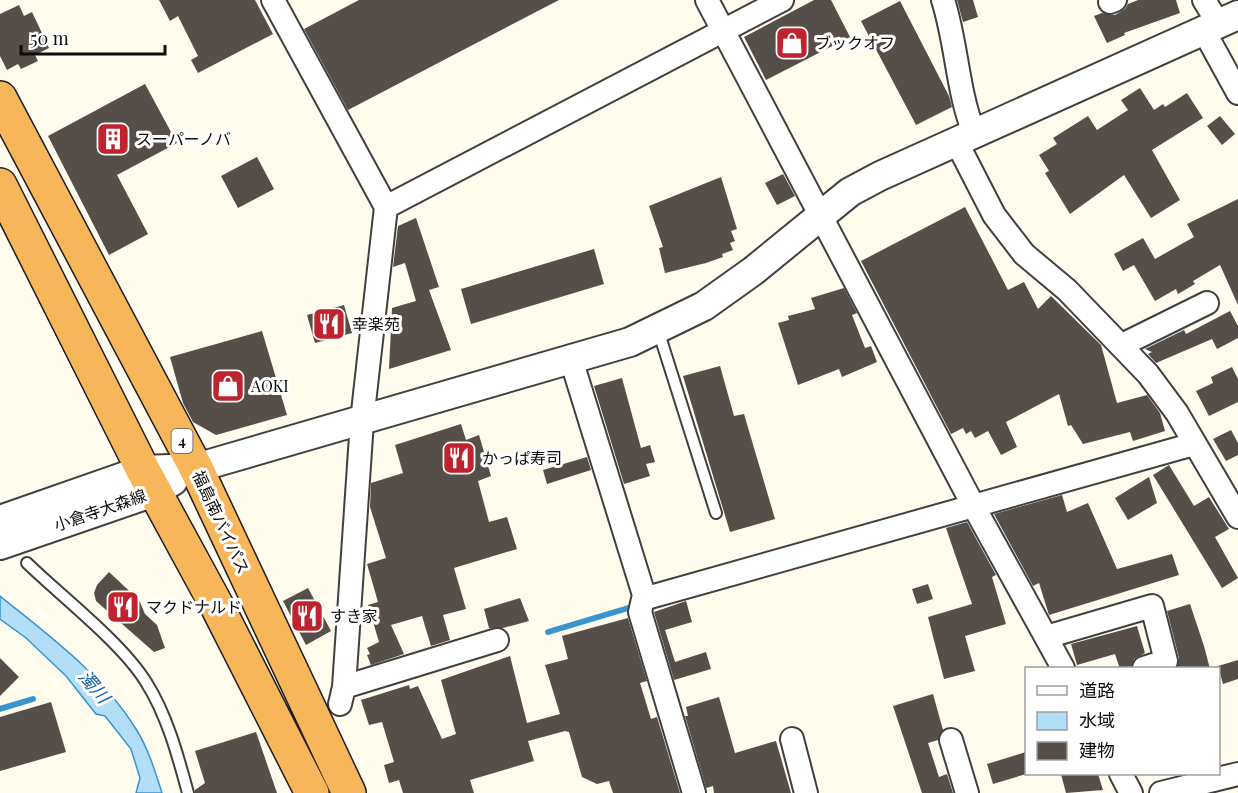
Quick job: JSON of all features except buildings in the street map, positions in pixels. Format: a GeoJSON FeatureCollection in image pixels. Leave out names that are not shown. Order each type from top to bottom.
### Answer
{"type":"FeatureCollection","features":[{"type":"Feature","properties":{"kind":"highway","name":"福島南バイパス"},"geometry":{"type":"LineString","coordinates":[[0,98],[196,468],[349,793]]}},
{"type":"Feature","properties":{"kind":"highway"},"geometry":{"type":"LineString","coordinates":[[0,184],[149,481],[217,606],[312,793]]}},
{"type":"Feature","properties":{"kind":"street"},"geometry":{"type":"LineString","coordinates":[[273,0],[386,207],[362,421],[342,696],[497,640]]}},
{"type":"Feature","properties":{"kind":"street"},"geometry":{"type":"LineString","coordinates":[[707,0],[820,218],[1062,667]]}},
{"type":"Feature","properties":{"kind":"street"},"geometry":{"type":"LineString","coordinates":[[386,207],[782,0]]}},
{"type":"Feature","properties":{"kind":"street"},"geometry":{"type":"LineString","coordinates":[[943,0],[963,106],[965,137],[993,215],[1024,254],[1068,290],[1122,345],[1154,382],[1194,444],[1229,479],[1238,517]]}},
{"type":"Feature","properties":{"kind":"street"},"geometry":{"type":"LineString","coordinates":[[1216,17],[1238,93]]}},
{"type":"Feature","properties":{"kind":"street","name":"小倉寺大森線"},"geometry":{"type":"LineString","coordinates":[[10,542],[149,481],[630,342],[658,330],[704,306],[820,218],[850,192],[1216,17]]}},
{"type":"Feature","properties":{"kind":"street"},"geometry":{"type":"LineString","coordinates":[[1122,345],[1207,303]]}},
{"type":"Feature","properties":{"kind":"street"},"geometry":{"type":"LineString","coordinates":[[571,359],[643,599],[640,612],[694,793]]}},
{"type":"Feature","properties":{"kind":"street"},"geometry":{"type":"LineString","coordinates":[[643,599],[1194,444]]}},
{"type":"Feature","properties":{"kind":"street"},"geometry":{"type":"LineString","coordinates":[[1046,638],[1152,606],[1166,662],[1150,667]]}},
{"type":"Feature","properties":{"kind":"street"},"geometry":{"type":"LineString","coordinates":[[792,739],[806,793]]}},
{"type":"Feature","properties":{"kind":"street"},"geometry":{"type":"LineString","coordinates":[[951,740],[967,793]]}},
{"type":"Feature","properties":{"kind":"street"},"geometry":{"type":"LineString","coordinates":[[1161,793],[1238,774]]}},
{"type":"Feature","properties":{"kind":"street"},"geometry":{"type":"LineString","coordinates":[[1121,775],[1131,793]]}},
{"type":"Feature","properties":{"kind":"lane"},"geometry":{"type":"LineString","coordinates":[[658,330],[716,513]]}},
{"type":"Feature","properties":{"kind":"lane"},"geometry":{"type":"LineString","coordinates":[[10,542],[120,650],[146,682],[166,724],[188,793]]}},
{"type":"Feature","properties":{"kind":"water","name":"濁川"},"geometry":{"type":"Polygon","coordinates":[[[0,596],[74,657],[123,709],[140,736],[162,793],[136,793],[140,778],[131,749],[105,716],[96,714],[66,676],[26,638],[0,619],[0,596]]]}},
{"type":"Feature","properties":{"kind":"waterway"},"geometry":{"type":"LineString","coordinates":[[548,632],[635,606]]}},
{"type":"Feature","properties":{"kind":"waterway"},"geometry":{"type":"LineString","coordinates":[[0,709],[33,699]]}},
{"type":"Feature","properties":{"kind":"place","name":"ブックオフ"},"geometry":{"type":"Point","coordinates":[792,43]}},
{"type":"Feature","properties":{"kind":"place","name":"スーパーノバ"},"geometry":{"type":"Point","coordinates":[113,139]}},
{"type":"Feature","properties":{"kind":"place","name":"幸楽苑"},"geometry":{"type":"Point","coordinates":[329,324]}},
{"type":"Feature","properties":{"kind":"place","name":"AOKI"},"geometry":{"type":"Point","coordinates":[228,386]}},
{"type":"Feature","properties":{"kind":"place","name":"かっぱ寿司"},"geometry":{"type":"Point","coordinates":[459,458]}},
{"type":"Feature","properties":{"kind":"place","name":"マクドナルド"},"geometry":{"type":"Point","coordinates":[123,607]}},
{"type":"Feature","properties":{"kind":"place","name":"すき家"},"geometry":{"type":"Point","coordinates":[307,616]}}]}
